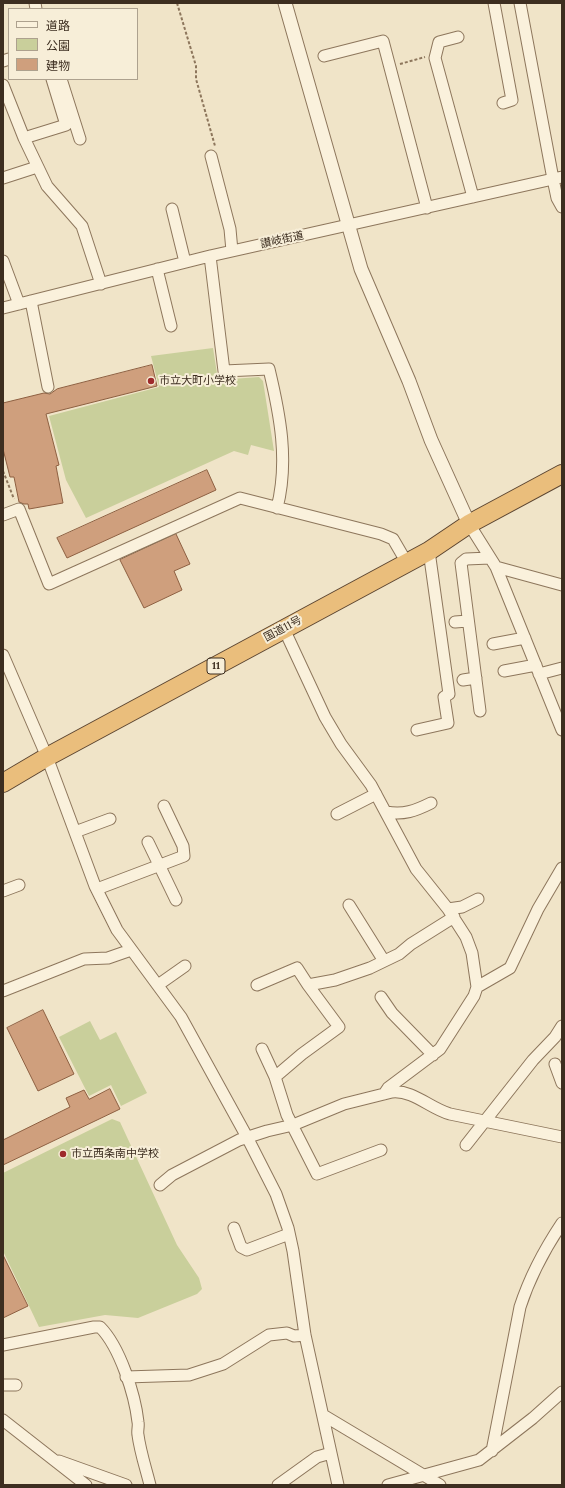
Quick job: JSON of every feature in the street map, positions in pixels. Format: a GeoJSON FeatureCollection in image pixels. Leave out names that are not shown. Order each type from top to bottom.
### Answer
{"type":"FeatureCollection","features":[{"type":"Feature","properties":{"kind":"highway","name":"国道11号"},"geometry":{"type":"LineString","coordinates":[[3,782],[284,628],[429,551],[469,524],[562,474]]}},
{"type":"Feature","properties":{"kind":"street"},"geometry":{"type":"LineString","coordinates":[[285,3],[361,269],[409,381],[431,440],[469,524],[493,563],[562,730]]}},
{"type":"Feature","properties":{"kind":"street"},"geometry":{"type":"LineString","coordinates":[[494,3],[512,100],[502,103]]}},
{"type":"Feature","properties":{"kind":"street"},"geometry":{"type":"LineString","coordinates":[[520,3],[558,178],[558,198],[562,207]]}},
{"type":"Feature","properties":{"kind":"street"},"geometry":{"type":"LineString","coordinates":[[458,37],[439,42],[435,58],[473,197]]}},
{"type":"Feature","properties":{"kind":"street"},"geometry":{"type":"LineString","coordinates":[[324,56],[382,41],[427,208]]}},
{"type":"Feature","properties":{"kind":"street"},"geometry":{"type":"LineString","coordinates":[[24,138],[66,125],[52,80]]}},
{"type":"Feature","properties":{"kind":"street"},"geometry":{"type":"LineString","coordinates":[[61,80],[80,139]]}},
{"type":"Feature","properties":{"kind":"street"},"geometry":{"type":"LineString","coordinates":[[3,85],[24,138],[47,186],[82,226],[101,284]]}},
{"type":"Feature","properties":{"kind":"street"},"geometry":{"type":"LineString","coordinates":[[213,152],[230,229],[232,251]]}},
{"type":"Feature","properties":{"kind":"street"},"geometry":{"type":"LineString","coordinates":[[3,178],[37,167]]}},
{"type":"Feature","properties":{"kind":"street","name":"讃岐街道"},"geometry":{"type":"LineString","coordinates":[[3,308],[210,256],[558,178]]}},
{"type":"Feature","properties":{"kind":"street"},"geometry":{"type":"LineString","coordinates":[[172,208],[185,262]]}},
{"type":"Feature","properties":{"kind":"street"},"geometry":{"type":"LineString","coordinates":[[210,256],[224,371],[269,369],[281,421],[283,486],[277,508]]}},
{"type":"Feature","properties":{"kind":"street"},"geometry":{"type":"LineString","coordinates":[[3,261],[19,304]]}},
{"type":"Feature","properties":{"kind":"street"},"geometry":{"type":"LineString","coordinates":[[157,269],[171,326]]}},
{"type":"Feature","properties":{"kind":"street"},"geometry":{"type":"LineString","coordinates":[[30,301],[48,387]]}},
{"type":"Feature","properties":{"kind":"street"},"geometry":{"type":"LineString","coordinates":[[3,515],[18,509],[49,584],[240,498],[381,534],[393,539],[407,563]]}},
{"type":"Feature","properties":{"kind":"street"},"geometry":{"type":"LineString","coordinates":[[417,730],[448,723],[444,697],[449,694],[429,551]]}},
{"type":"Feature","properties":{"kind":"street"},"geometry":{"type":"LineString","coordinates":[[480,711],[461,563],[466,559],[493,563],[562,585]]}},
{"type":"Feature","properties":{"kind":"street"},"geometry":{"type":"LineString","coordinates":[[455,622],[468,621]]}},
{"type":"Feature","properties":{"kind":"street"},"geometry":{"type":"LineString","coordinates":[[284,628],[325,717],[341,744],[376,794],[416,869],[451,913],[466,937],[472,953],[477,987],[470,1003],[440,1048],[433,1055],[388,1088],[384,1094]]}},
{"type":"Feature","properties":{"kind":"street"},"geometry":{"type":"LineString","coordinates":[[493,644],[525,638]]}},
{"type":"Feature","properties":{"kind":"street"},"geometry":{"type":"LineString","coordinates":[[4,662],[47,757],[97,889],[117,930],[181,1016],[247,1137],[276,1194],[289,1234],[305,1335],[338,1485]]}},
{"type":"Feature","properties":{"kind":"street"},"geometry":{"type":"LineString","coordinates":[[504,671],[562,668]]}},
{"type":"Feature","properties":{"kind":"street"},"geometry":{"type":"LineString","coordinates":[[463,680],[476,678]]}},
{"type":"Feature","properties":{"kind":"street"},"geometry":{"type":"LineString","coordinates":[[337,814],[376,794]]}},
{"type":"Feature","properties":{"kind":"street"},"geometry":{"type":"LineString","coordinates":[[386,812],[400,814],[416,811],[431,803]]}},
{"type":"Feature","properties":{"kind":"street"},"geometry":{"type":"LineString","coordinates":[[97,889],[184,856],[183,846],[164,806]]}},
{"type":"Feature","properties":{"kind":"street"},"geometry":{"type":"LineString","coordinates":[[75,832],[110,819]]}},
{"type":"Feature","properties":{"kind":"street"},"geometry":{"type":"LineString","coordinates":[[148,842],[176,900]]}},
{"type":"Feature","properties":{"kind":"street"},"geometry":{"type":"LineString","coordinates":[[477,987],[510,968],[538,909],[562,868]]}},
{"type":"Feature","properties":{"kind":"street"},"geometry":{"type":"LineString","coordinates":[[3,891],[19,885]]}},
{"type":"Feature","properties":{"kind":"street"},"geometry":{"type":"LineString","coordinates":[[308,985],[335,980],[399,954],[451,913],[478,899]]}},
{"type":"Feature","properties":{"kind":"street"},"geometry":{"type":"LineString","coordinates":[[349,905],[384,961]]}},
{"type":"Feature","properties":{"kind":"street"},"geometry":{"type":"LineString","coordinates":[[3,991],[84,959],[108,958],[131,950]]}},
{"type":"Feature","properties":{"kind":"street"},"geometry":{"type":"LineString","coordinates":[[158,985],[185,966]]}},
{"type":"Feature","properties":{"kind":"street"},"geometry":{"type":"LineString","coordinates":[[258,985],[297,968],[339,1027],[302,1054],[275,1077]]}},
{"type":"Feature","properties":{"kind":"street"},"geometry":{"type":"LineString","coordinates":[[381,997],[392,1013],[433,1055]]}},
{"type":"Feature","properties":{"kind":"street"},"geometry":{"type":"LineString","coordinates":[[466,1145],[533,1060],[555,1037],[562,1026]]}},
{"type":"Feature","properties":{"kind":"street"},"geometry":{"type":"LineString","coordinates":[[262,1049],[275,1077],[287,1115],[317,1174],[381,1150]]}},
{"type":"Feature","properties":{"kind":"street"},"geometry":{"type":"LineString","coordinates":[[555,1064],[562,1083]]}},
{"type":"Feature","properties":{"kind":"street"},"geometry":{"type":"LineString","coordinates":[[160,1185],[172,1175],[247,1137],[293,1125],[344,1104],[392,1092],[406,1093],[442,1112],[562,1137]]}},
{"type":"Feature","properties":{"kind":"street"},"geometry":{"type":"LineString","coordinates":[[492,1451],[520,1307],[534,1267],[562,1223]]}},
{"type":"Feature","properties":{"kind":"street"},"geometry":{"type":"LineString","coordinates":[[234,1228],[240,1247],[247,1250],[289,1234]]}},
{"type":"Feature","properties":{"kind":"street"},"geometry":{"type":"LineString","coordinates":[[3,1345],[100,1327],[106,1333],[114,1346],[126,1377],[139,1424],[137,1433],[150,1485]]}},
{"type":"Feature","properties":{"kind":"street"},"geometry":{"type":"LineString","coordinates":[[126,1377],[189,1375],[223,1364],[269,1335],[287,1333],[294,1336],[305,1335]]}},
{"type":"Feature","properties":{"kind":"street"},"geometry":{"type":"LineString","coordinates":[[3,1385],[16,1385]]}},
{"type":"Feature","properties":{"kind":"street"},"geometry":{"type":"LineString","coordinates":[[388,1485],[402,1483],[468,1465],[479,1460],[533,1418],[562,1392]]}},
{"type":"Feature","properties":{"kind":"street"},"geometry":{"type":"LineString","coordinates":[[323,1415],[440,1485]]}},
{"type":"Feature","properties":{"kind":"street"},"geometry":{"type":"LineString","coordinates":[[3,1420],[86,1485]]}},
{"type":"Feature","properties":{"kind":"street"},"geometry":{"type":"LineString","coordinates":[[278,1485],[317,1457],[331,1453]]}},
{"type":"Feature","properties":{"kind":"street"},"geometry":{"type":"LineString","coordinates":[[51,1459],[126,1485]]}},
{"type":"Feature","properties":{"kind":"path"},"geometry":{"type":"LineString","coordinates":[[176,3],[196,66],[196,79],[213,152]]}},
{"type":"Feature","properties":{"kind":"path"},"geometry":{"type":"LineString","coordinates":[[389,67],[436,54]]}},
{"type":"Feature","properties":{"kind":"path"},"geometry":{"type":"LineString","coordinates":[[3,471],[18,509]]}},
{"type":"Feature","properties":{"kind":"green space"},"geometry":{"type":"Polygon","coordinates":[[[213,348],[218,380],[259,377],[263,381],[274,451],[251,445],[248,455],[234,451],[86,518],[66,480],[49,416],[159,387],[151,356],[213,348]]]}},
{"type":"Feature","properties":{"kind":"green space"},"geometry":{"type":"Polygon","coordinates":[[[90,1021],[100,1040],[116,1032],[147,1093],[121,1106],[111,1085],[89,1096],[59,1037],[90,1021]]]}},
{"type":"Feature","properties":{"kind":"green space"},"geometry":{"type":"Polygon","coordinates":[[[112,1119],[120,1122],[177,1245],[199,1278],[202,1289],[197,1294],[138,1318],[105,1315],[39,1327],[3,1251],[3,1173],[112,1119]]]}},
{"type":"Feature","properties":{"kind":"building"},"geometry":{"type":"Polygon","coordinates":[[[152,365],[157,386],[46,414],[59,465],[56,466],[63,503],[29,509],[28,504],[19,502],[14,477],[10,477],[3,449],[3,403],[44,393],[50,394],[57,389],[152,365]]]}},
{"type":"Feature","properties":{"kind":"building"},"geometry":{"type":"Polygon","coordinates":[[[207,470],[216,490],[67,558],[57,538],[207,470]]]}},
{"type":"Feature","properties":{"kind":"building"},"geometry":{"type":"Polygon","coordinates":[[[176,534],[190,564],[174,571],[182,590],[144,608],[120,560],[176,534]]]}},
{"type":"Feature","properties":{"kind":"building"},"geometry":{"type":"Polygon","coordinates":[[[43,1010],[74,1074],[38,1091],[7,1028],[43,1010]]]}},
{"type":"Feature","properties":{"kind":"building"},"geometry":{"type":"Polygon","coordinates":[[[110,1089],[120,1109],[3,1165],[3,1140],[70,1107],[66,1098],[84,1090],[89,1099],[110,1089]]]}},
{"type":"Feature","properties":{"kind":"building"},"geometry":{"type":"Polygon","coordinates":[[[3,1255],[28,1306],[3,1318],[3,1255]]]}},
{"type":"Feature","properties":{"kind":"place","name":"市立大町小学校"},"geometry":{"type":"Point","coordinates":[151,381]}},
{"type":"Feature","properties":{"kind":"place","name":"市立西条南中学校"},"geometry":{"type":"Point","coordinates":[63,1154]}}]}
